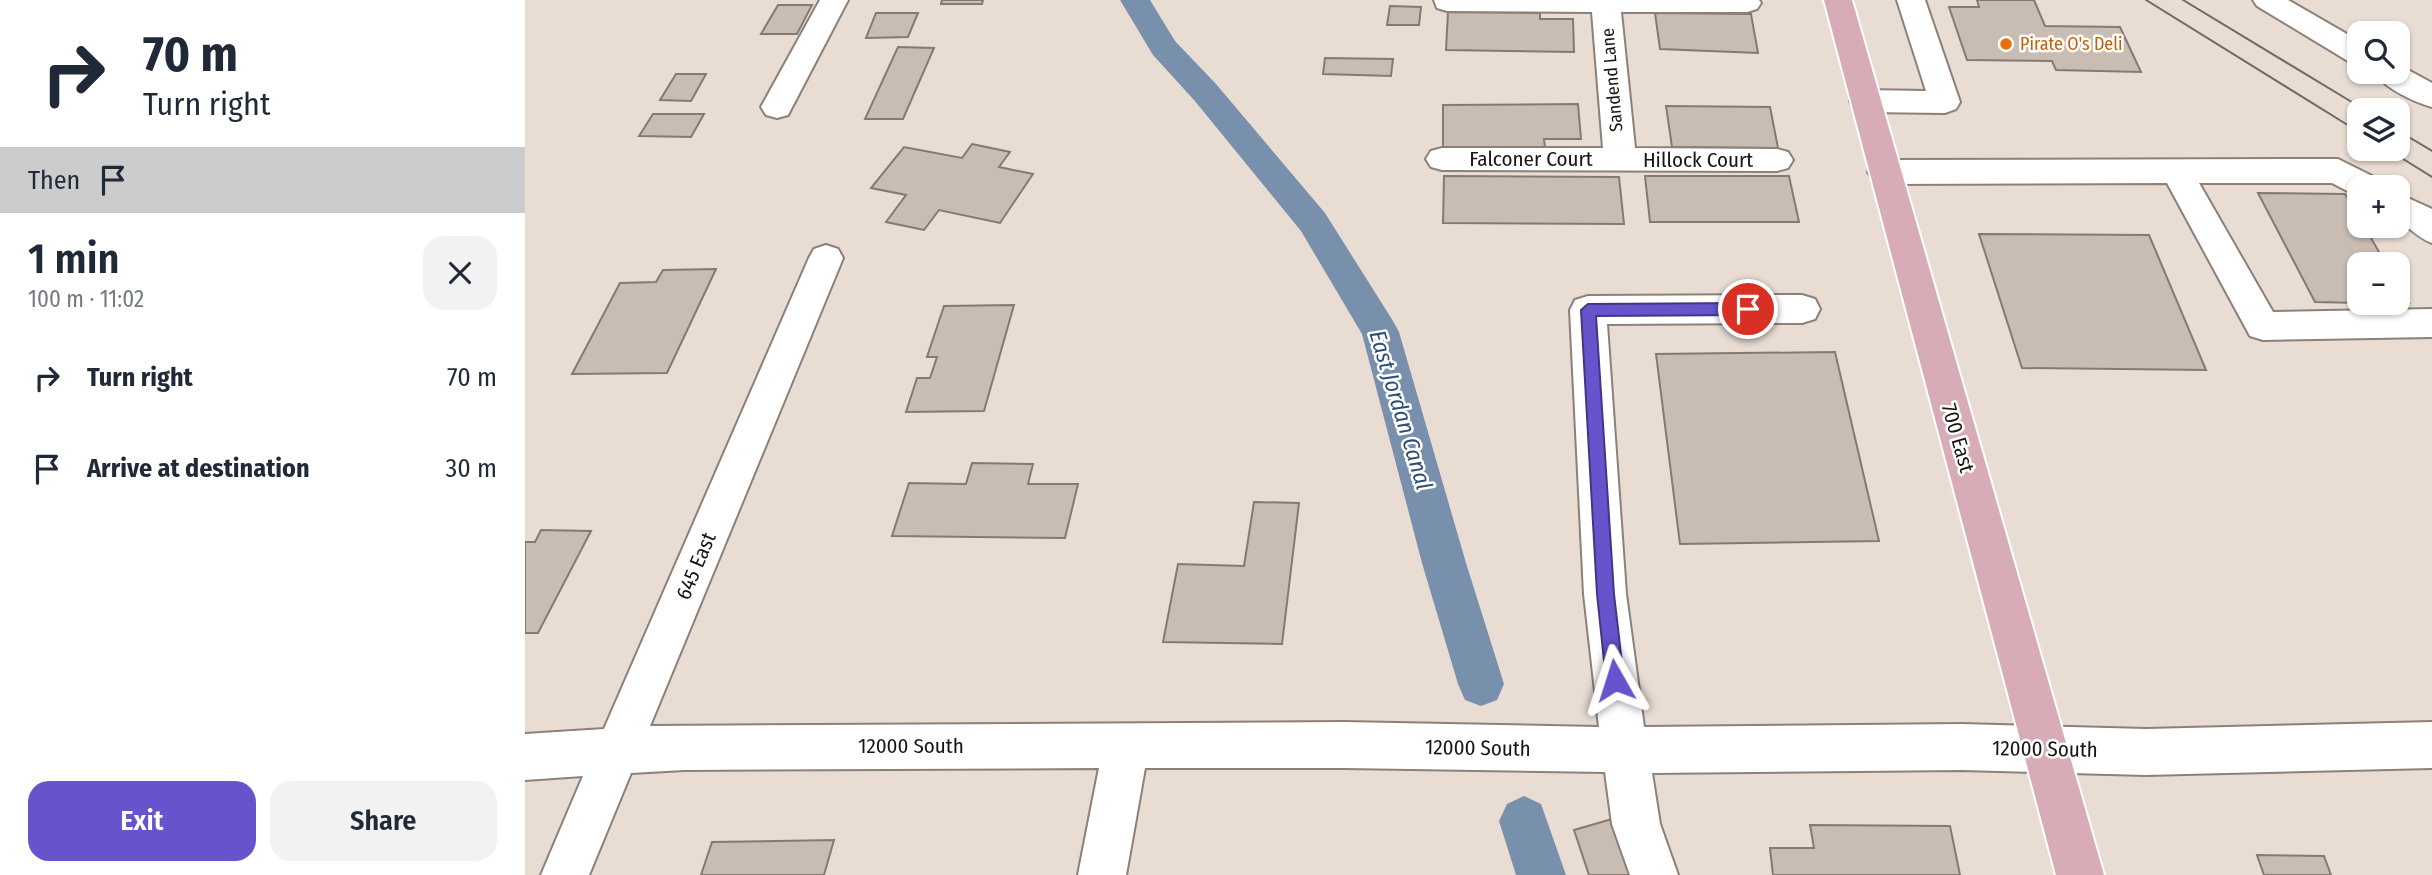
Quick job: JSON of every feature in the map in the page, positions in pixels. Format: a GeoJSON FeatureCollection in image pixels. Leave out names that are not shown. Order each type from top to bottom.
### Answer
{"type":"FeatureCollection","features":[{"type":"Feature","properties":{"kind":"main road","name":"700 East"},"geometry":{"type":"LineString","coordinates":[[1837,0],[2080,875]]}},
{"type":"Feature","properties":{"kind":"street"},"geometry":{"type":"LineString","coordinates":[[777,107],[834,0]]}},
{"type":"Feature","properties":{"kind":"street"},"geometry":{"type":"LineString","coordinates":[[1865,101],[1945,102],[1911,0]]}},
{"type":"Feature","properties":{"kind":"street"},"geometry":{"type":"LineString","coordinates":[[2267,0],[2347,47]]}},
{"type":"Feature","properties":{"kind":"street","name":"Sandend Lane"},"geometry":{"type":"LineString","coordinates":[[1605,1],[1620,160]]}},
{"type":"Feature","properties":{"kind":"street"},"geometry":{"type":"LineString","coordinates":[[1447,2],[1747,3]]}},
{"type":"Feature","properties":{"kind":"street"},"geometry":{"type":"LineString","coordinates":[[2410,84],[2432,97]]}},
{"type":"Feature","properties":{"kind":"street","name":"Falconer Court"},"geometry":{"type":"LineString","coordinates":[[1442,159],[1620,160]]}},
{"type":"Feature","properties":{"kind":"street","name":"Hillock Court"},"geometry":{"type":"LineString","coordinates":[[1620,160],[1777,160]]}},
{"type":"Feature","properties":{"kind":"street"},"geometry":{"type":"LineString","coordinates":[[1884,172],[2178,174],[2338,171],[2347,176]]}},
{"type":"Feature","properties":{"kind":"street"},"geometry":{"type":"LineString","coordinates":[[2178,174],[2263,326],[2432,323]]}},
{"type":"Feature","properties":{"kind":"street"},"geometry":{"type":"LineString","coordinates":[[2410,212],[2425,220],[2432,230]]}},
{"type":"Feature","properties":{"kind":"street","name":"645 East"},"geometry":{"type":"LineString","coordinates":[[565,875],[826,258]]}},
{"type":"Feature","properties":{"kind":"street"},"geometry":{"type":"LineString","coordinates":[[1654,875],[1636,824],[1616,689],[1605,594],[1588,310],[1802,309]]}},
{"type":"Feature","properties":{"kind":"street"},"geometry":{"type":"LineString","coordinates":[[1102,875],[1126,745]]}},
{"type":"Feature","properties":{"kind":"street","name":"12000 South"},"geometry":{"type":"LineString","coordinates":[[525,757],[684,747],[1344,745],[1627,750],[1962,747],[2146,752],[2432,745]]}},
{"type":"Feature","properties":{"kind":"building"},"geometry":{"type":"Polygon","coordinates":[[[942,0],[983,0],[982,4],[941,4],[942,0]]]}},
{"type":"Feature","properties":{"kind":"building"},"geometry":{"type":"Polygon","coordinates":[[[1977,0],[2034,0],[2045,26],[2120,27],[2141,72],[2056,70],[2052,61],[1967,60],[1949,7],[1979,7],[1977,0]]]}},
{"type":"Feature","properties":{"kind":"building"},"geometry":{"type":"Polygon","coordinates":[[[778,5],[812,5],[797,34],[761,34],[778,5]]]}},
{"type":"Feature","properties":{"kind":"building"},"geometry":{"type":"Polygon","coordinates":[[[1390,6],[1421,7],[1419,25],[1387,25],[1390,6]]]}},
{"type":"Feature","properties":{"kind":"building"},"geometry":{"type":"Polygon","coordinates":[[[1448,12],[1540,13],[1540,19],[1573,19],[1574,52],[1446,50],[1448,12]]]}},
{"type":"Feature","properties":{"kind":"building"},"geometry":{"type":"Polygon","coordinates":[[[876,13],[918,13],[908,37],[866,38],[876,13]]]}},
{"type":"Feature","properties":{"kind":"building"},"geometry":{"type":"Polygon","coordinates":[[[1655,13],[1751,14],[1758,53],[1660,49],[1655,13]]]}},
{"type":"Feature","properties":{"kind":"building"},"geometry":{"type":"Polygon","coordinates":[[[898,47],[934,48],[903,119],[865,119],[898,47]]]}},
{"type":"Feature","properties":{"kind":"building"},"geometry":{"type":"Polygon","coordinates":[[[1325,58],[1393,59],[1391,76],[1323,74],[1325,58]]]}},
{"type":"Feature","properties":{"kind":"building"},"geometry":{"type":"Polygon","coordinates":[[[676,74],[706,74],[691,101],[660,100],[676,74]]]}},
{"type":"Feature","properties":{"kind":"building"},"geometry":{"type":"Polygon","coordinates":[[[1578,104],[1581,139],[1544,139],[1545,147],[1443,147],[1443,105],[1578,104]]]}},
{"type":"Feature","properties":{"kind":"building"},"geometry":{"type":"Polygon","coordinates":[[[1666,106],[1770,107],[1778,148],[1672,147],[1666,106]]]}},
{"type":"Feature","properties":{"kind":"building"},"geometry":{"type":"Polygon","coordinates":[[[653,114],[704,114],[691,137],[639,136],[653,114]]]}},
{"type":"Feature","properties":{"kind":"building"},"geometry":{"type":"Polygon","coordinates":[[[972,144],[1010,152],[999,167],[1033,174],[1000,223],[939,210],[924,230],[886,222],[906,195],[871,188],[904,147],[962,158],[972,144]]]}},
{"type":"Feature","properties":{"kind":"building"},"geometry":{"type":"Polygon","coordinates":[[[1444,176],[1619,177],[1624,224],[1443,223],[1444,176]]]}},
{"type":"Feature","properties":{"kind":"building"},"geometry":{"type":"Polygon","coordinates":[[[1645,176],[1789,176],[1799,222],[1650,222],[1645,176]]]}},
{"type":"Feature","properties":{"kind":"building"},"geometry":{"type":"Polygon","coordinates":[[[2258,193],[2345,194],[2347,238],[2371,238],[2379,252],[2347,252],[2347,303],[2315,302],[2258,193]]]}},
{"type":"Feature","properties":{"kind":"building"},"geometry":{"type":"Polygon","coordinates":[[[1979,234],[2149,235],[2206,370],[2022,368],[1979,234]]]}},
{"type":"Feature","properties":{"kind":"building"},"geometry":{"type":"Polygon","coordinates":[[[716,269],[667,373],[572,374],[620,283],[656,282],[663,270],[716,269]]]}},
{"type":"Feature","properties":{"kind":"building"},"geometry":{"type":"Polygon","coordinates":[[[1014,305],[984,411],[906,412],[917,378],[930,378],[937,357],[927,357],[944,306],[1014,305]]]}},
{"type":"Feature","properties":{"kind":"building"},"geometry":{"type":"Polygon","coordinates":[[[1835,352],[1879,541],[1680,544],[1656,354],[1835,352]]]}},
{"type":"Feature","properties":{"kind":"building"},"geometry":{"type":"Polygon","coordinates":[[[972,463],[1033,464],[1028,484],[1078,484],[1065,538],[892,536],[909,483],[966,484],[972,463]]]}},
{"type":"Feature","properties":{"kind":"building"},"geometry":{"type":"Polygon","coordinates":[[[1254,502],[1299,503],[1282,644],[1163,642],[1178,564],[1244,566],[1254,502]]]}},
{"type":"Feature","properties":{"kind":"building"},"geometry":{"type":"Polygon","coordinates":[[[541,530],[591,531],[538,633],[525,633],[525,542],[535,542],[541,530]]]}},
{"type":"Feature","properties":{"kind":"building"},"geometry":{"type":"Polygon","coordinates":[[[1612,819],[1631,875],[1589,875],[1574,830],[1612,819]]]}},
{"type":"Feature","properties":{"kind":"building"},"geometry":{"type":"Polygon","coordinates":[[[1810,825],[1950,826],[1960,875],[1773,875],[1770,848],[1814,848],[1810,825]]]}},
{"type":"Feature","properties":{"kind":"building"},"geometry":{"type":"Polygon","coordinates":[[[834,840],[824,875],[701,875],[712,842],[834,840]]]}},
{"type":"Feature","properties":{"kind":"building"},"geometry":{"type":"Polygon","coordinates":[[[2257,855],[2324,856],[2331,875],[2264,875],[2257,855]]]}},
{"type":"Feature","properties":{"kind":"waterway","name":"East Jordan Canal"},"geometry":{"type":"LineString","coordinates":[[1135,0],[1164,48],[1205,92],[1313,222],[1380,332],[1444,563],[1481,684]]}},
{"type":"Feature","properties":{"kind":"waterway","name":"East Jordan Canal"},"geometry":{"type":"LineString","coordinates":[[1524,821],[1541,875]]}},
{"type":"Feature","properties":{"kind":"tram line"},"geometry":{"type":"LineString","coordinates":[[2146,0],[2347,125]]}},
{"type":"Feature","properties":{"kind":"tram line"},"geometry":{"type":"LineString","coordinates":[[2183,0],[2347,99]]}},
{"type":"Feature","properties":{"kind":"tram line"},"geometry":{"type":"LineString","coordinates":[[2410,138],[2432,151]]}},
{"type":"Feature","properties":{"kind":"tram line"},"geometry":{"type":"LineString","coordinates":[[2406,161],[2432,177]]}},
{"type":"Feature","properties":{"kind":"place","name":"Pirate O's Deli"},"geometry":{"type":"Point","coordinates":[2006,44]}},
{"type":"Feature","properties":{"kind":"route"},"geometry":{"type":"LineString","coordinates":[[1615,680],[1605,594],[1588,310],[1748,309]]}}]}
